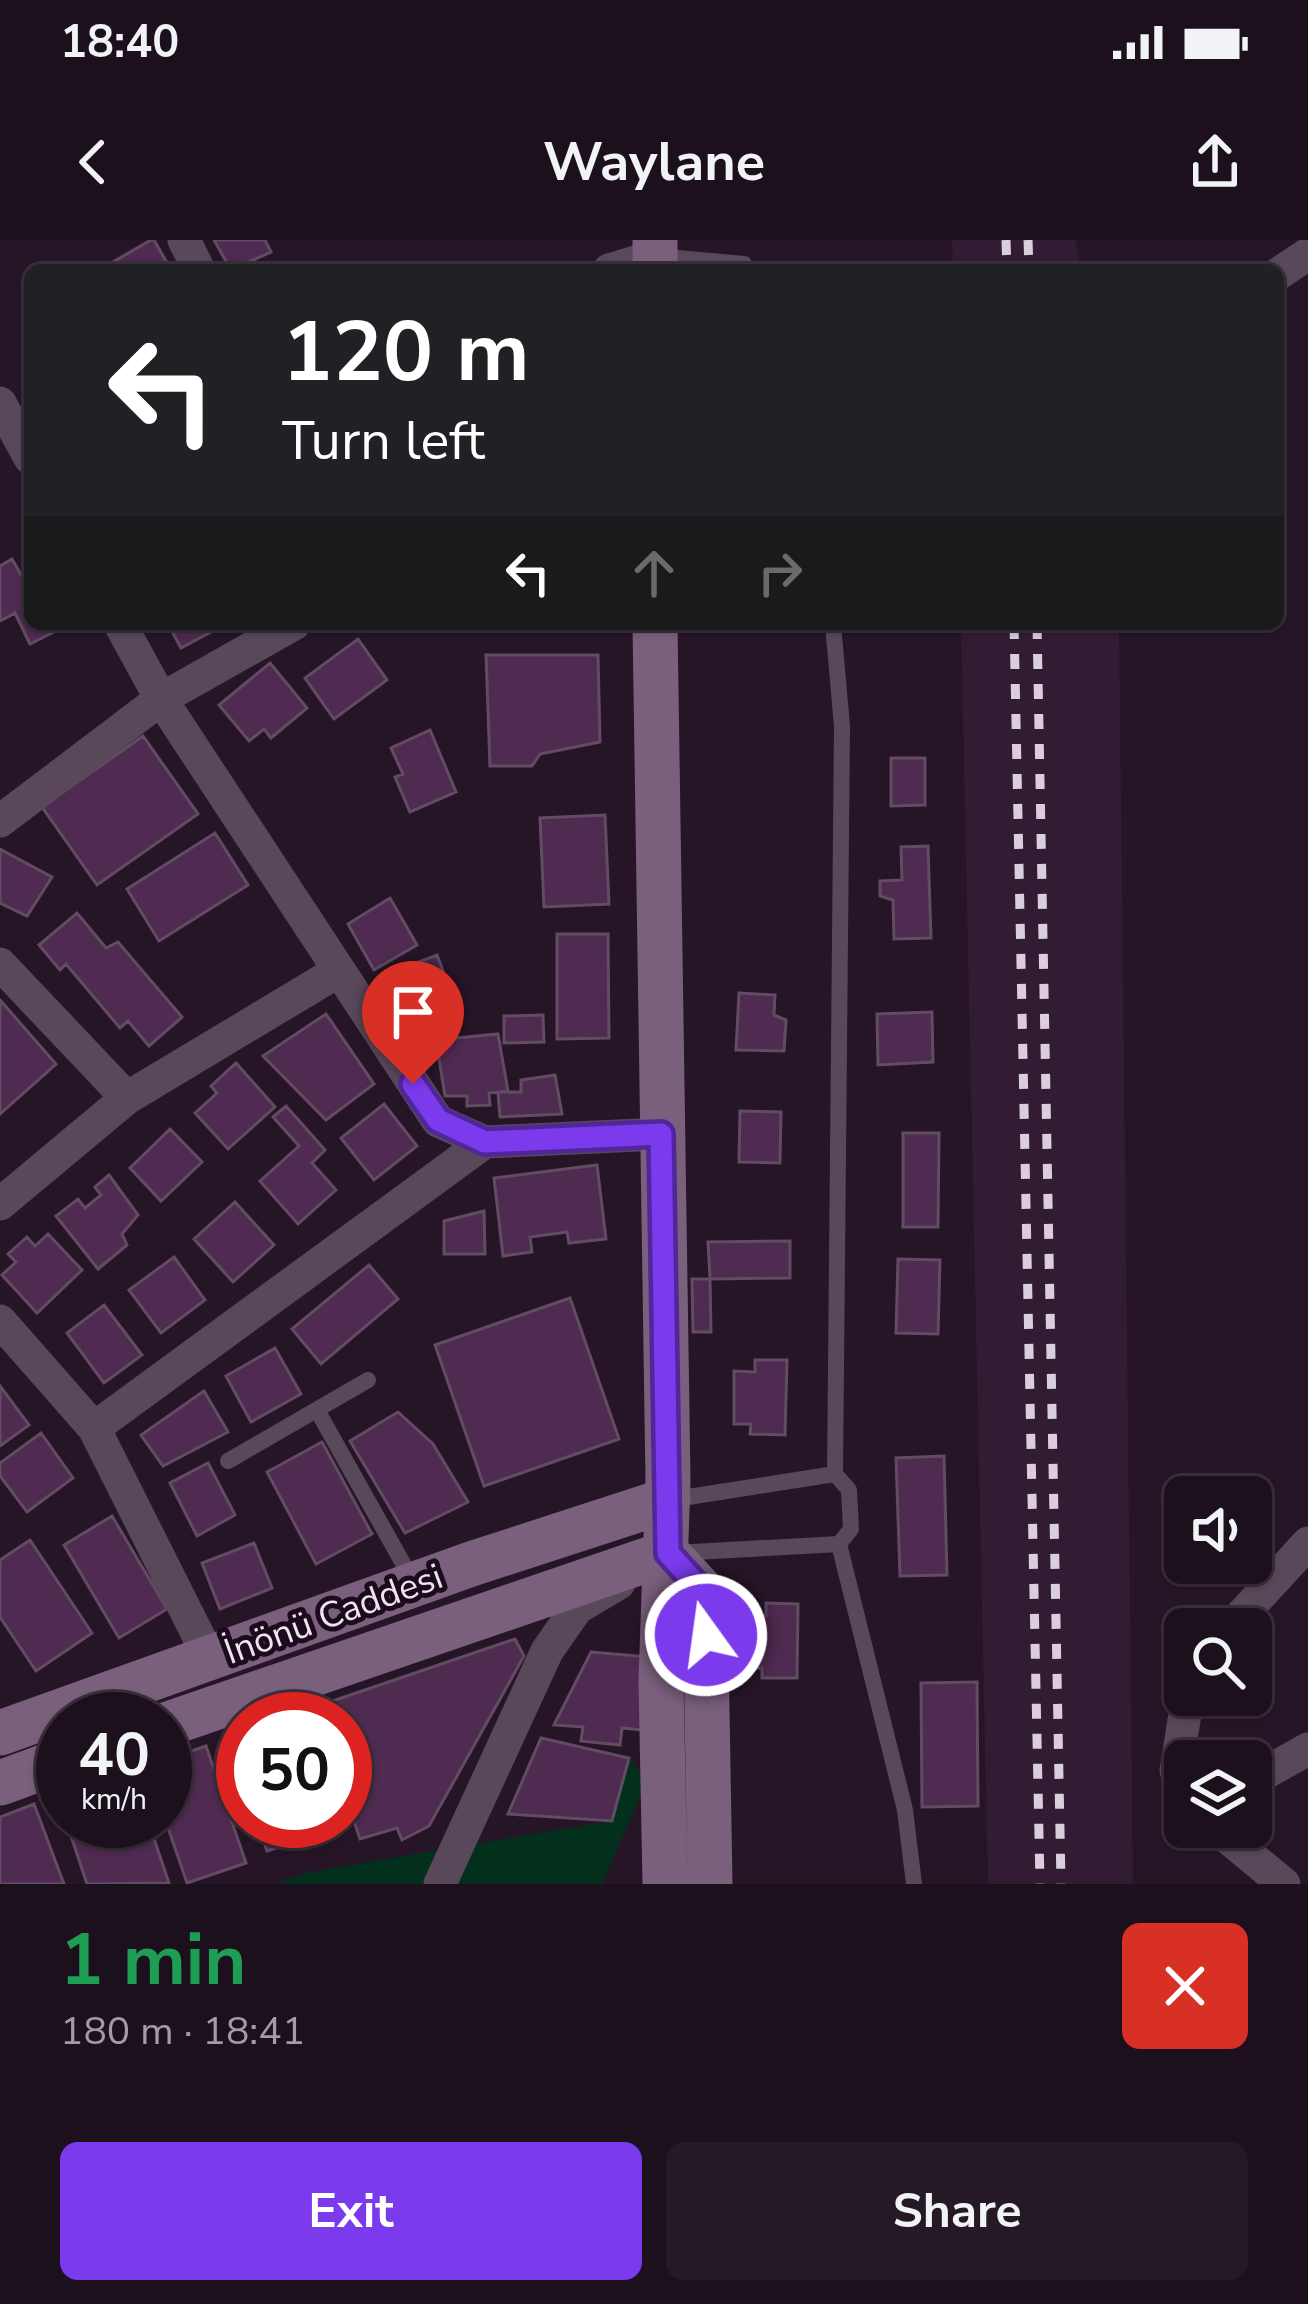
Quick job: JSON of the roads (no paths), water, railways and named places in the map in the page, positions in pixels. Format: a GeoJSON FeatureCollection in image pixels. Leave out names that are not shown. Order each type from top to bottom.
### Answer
{"type":"FeatureCollection","features":[{"type":"Feature","properties":{"kind":"main road"},"geometry":{"type":"LineString","coordinates":[[655,630],[668,1500],[661,1680],[664,1884]]}},
{"type":"Feature","properties":{"kind":"main road","name":"İnönü Caddesi"},"geometry":{"type":"LineString","coordinates":[[0,1733],[414,1584],[668,1500]]}},
{"type":"Feature","properties":{"kind":"main road"},"geometry":{"type":"LineString","coordinates":[[192,1716],[668,1553]]}},
{"type":"Feature","properties":{"kind":"main road"},"geometry":{"type":"LineString","coordinates":[[668,1553],[705,1594],[710,1884]]}},
{"type":"Feature","properties":{"kind":"main road"},"geometry":{"type":"LineString","coordinates":[[0,1783],[36,1770]]}},
{"type":"Feature","properties":{"kind":"street"},"geometry":{"type":"LineString","coordinates":[[0,403],[21,450]]}},
{"type":"Feature","properties":{"kind":"street"},"geometry":{"type":"LineString","coordinates":[[123,630],[161,699],[438,1120],[485,1142],[661,1134]]}},
{"type":"Feature","properties":{"kind":"street"},"geometry":{"type":"LineString","coordinates":[[0,821],[161,699],[283,630]]}},
{"type":"Feature","properties":{"kind":"street"},"geometry":{"type":"LineString","coordinates":[[0,964],[127,1099]]}},
{"type":"Feature","properties":{"kind":"street"},"geometry":{"type":"LineString","coordinates":[[0,1204],[127,1099],[337,972]]}},
{"type":"Feature","properties":{"kind":"street"},"geometry":{"type":"LineString","coordinates":[[94,1428],[485,1142]]}},
{"type":"Feature","properties":{"kind":"street"},"geometry":{"type":"LineString","coordinates":[[0,1321],[94,1428],[208,1658]]}},
{"type":"Feature","properties":{"kind":"street"},"geometry":{"type":"LineString","coordinates":[[1248,1608],[1308,1543]]}},
{"type":"Feature","properties":{"kind":"street"},"geometry":{"type":"LineString","coordinates":[[440,1884],[547,1651],[578,1608],[668,1553]]}},
{"type":"Feature","properties":{"kind":"street"},"geometry":{"type":"LineString","coordinates":[[1272,1769],[1308,1749]]}},
{"type":"Feature","properties":{"kind":"street"},"geometry":{"type":"LineString","coordinates":[[1240,1848],[1284,1884]]}},
{"type":"Feature","properties":{"kind":"lane"},"geometry":{"type":"LineString","coordinates":[[656,255],[744,264]]}},
{"type":"Feature","properties":{"kind":"lane"},"geometry":{"type":"LineString","coordinates":[[833,630],[842,726],[835,1474],[849,1490],[850,1509],[850,1529],[839,1544]]}},
{"type":"Feature","properties":{"kind":"lane"},"geometry":{"type":"LineString","coordinates":[[228,1461],[368,1380]]}},
{"type":"Feature","properties":{"kind":"lane"},"geometry":{"type":"LineString","coordinates":[[316,1410],[414,1584]]}},
{"type":"Feature","properties":{"kind":"lane"},"geometry":{"type":"LineString","coordinates":[[668,1500],[835,1474]]}},
{"type":"Feature","properties":{"kind":"lane"},"geometry":{"type":"LineString","coordinates":[[668,1553],[839,1544]]}},
{"type":"Feature","properties":{"kind":"lane"},"geometry":{"type":"LineString","coordinates":[[839,1544],[905,1810],[914,1884]]}},
{"type":"Feature","properties":{"kind":"railway"},"geometry":{"type":"LineString","coordinates":[[1006,240],[1007,264]]}},
{"type":"Feature","properties":{"kind":"railway"},"geometry":{"type":"LineString","coordinates":[[1028,240],[1029,264]]}},
{"type":"Feature","properties":{"kind":"railway"},"geometry":{"type":"LineString","coordinates":[[1014,630],[1040,1884]]}},
{"type":"Feature","properties":{"kind":"railway"},"geometry":{"type":"LineString","coordinates":[[1037,630],[1061,1884]]}}]}
